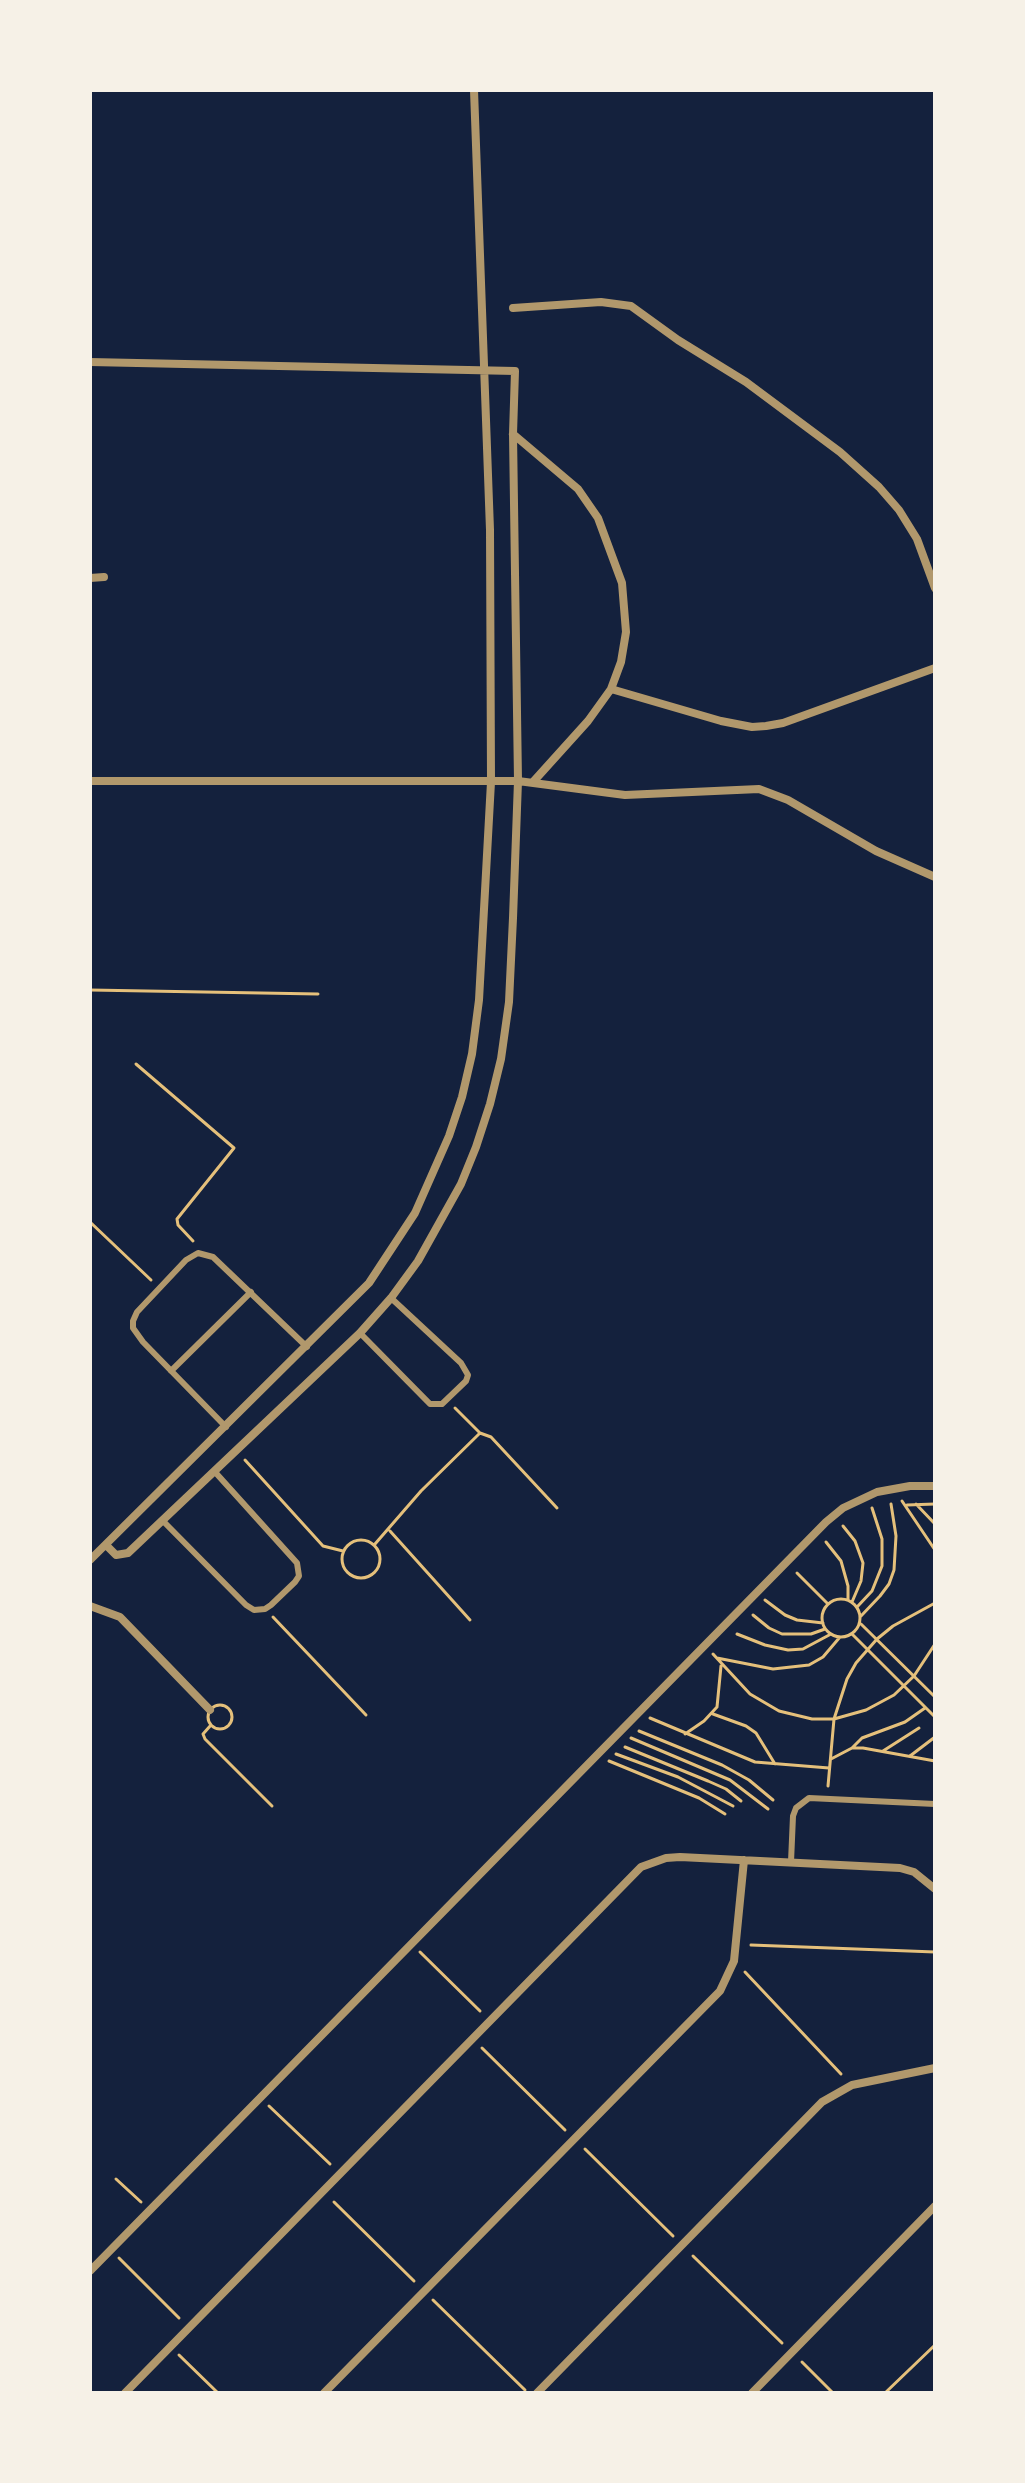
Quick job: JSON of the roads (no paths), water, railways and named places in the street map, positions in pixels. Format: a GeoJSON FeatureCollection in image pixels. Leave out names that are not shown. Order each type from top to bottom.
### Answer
{"type":"FeatureCollection","features":[{"type":"Feature","properties":{"kind":"street"},"geometry":{"type":"LineString","coordinates":[[91,1556],[106,1545],[369,1283],[394,1247],[435,1171],[462,1097],[472,1054],[479,1000],[491,782],[490,530],[474,90]]}},
{"type":"Feature","properties":{"kind":"street"},"geometry":{"type":"LineString","coordinates":[[513,308],[601,302],[631,306],[678,340],[737,376],[840,452],[879,487],[899,510],[917,539],[935,588]]}},
{"type":"Feature","properties":{"kind":"street"},"geometry":{"type":"LineString","coordinates":[[90,362],[515,371],[513,434],[518,781],[509,1002],[501,1059],[490,1104],[461,1184],[418,1261],[391,1298],[360,1333],[124,1555],[116,1555],[106,1545]]}},
{"type":"Feature","properties":{"kind":"street"},"geometry":{"type":"LineString","coordinates":[[513,434],[578,489],[598,518],[622,583],[626,632],[621,662],[611,689],[588,721],[533,782]]}},
{"type":"Feature","properties":{"kind":"street"},"geometry":{"type":"LineString","coordinates":[[90,578],[104,577]]}},
{"type":"Feature","properties":{"kind":"street"},"geometry":{"type":"LineString","coordinates":[[611,689],[752,727],[783,723],[935,668]]}},
{"type":"Feature","properties":{"kind":"street"},"geometry":{"type":"LineString","coordinates":[[90,781],[518,781],[625,795],[759,789],[788,800],[876,851],[935,877]]}},
{"type":"Feature","properties":{"kind":"street"},"geometry":{"type":"LineString","coordinates":[[90,2271],[814,1534],[834,1516],[867,1495],[890,1489],[935,1486]]}},
{"type":"Feature","properties":{"kind":"street"},"geometry":{"type":"LineString","coordinates":[[91,1609],[120,1617],[210,1710]]}},
{"type":"Feature","properties":{"kind":"street"},"geometry":{"type":"LineString","coordinates":[[125,2393],[641,1867],[666,1858],[900,1868],[914,1872],[935,1889]]}},
{"type":"Feature","properties":{"kind":"street"},"geometry":{"type":"LineString","coordinates":[[324,2393],[720,1991],[734,1961],[737,1945],[744,1860]]}},
{"type":"Feature","properties":{"kind":"street"},"geometry":{"type":"LineString","coordinates":[[537,2393],[822,2102],[852,2085],[935,2068]]}},
{"type":"Feature","properties":{"kind":"street"},"geometry":{"type":"LineString","coordinates":[[752,2393],[935,2206]]}},
{"type":"Feature","properties":{"kind":"lane"},"geometry":{"type":"LineString","coordinates":[[226,1427],[133,1328],[137,1312],[191,1256],[207,1255],[220,1262],[307,1347]]}},
{"type":"Feature","properties":{"kind":"lane"},"geometry":{"type":"LineString","coordinates":[[171,1371],[251,1292]]}},
{"type":"Feature","properties":{"kind":"lane"},"geometry":{"type":"LineString","coordinates":[[360,1333],[430,1404],[442,1404],[466,1381],[466,1369],[391,1298]]}},
{"type":"Feature","properties":{"kind":"lane"},"geometry":{"type":"LineString","coordinates":[[163,1521],[246,1605],[258,1611],[265,1609],[295,1582],[299,1576],[297,1563],[215,1472]]}},
{"type":"Feature","properties":{"kind":"lane"},"geometry":{"type":"LineString","coordinates":[[791,1862],[793,1816],[796,1808],[809,1798],[935,1804]]}}]}
